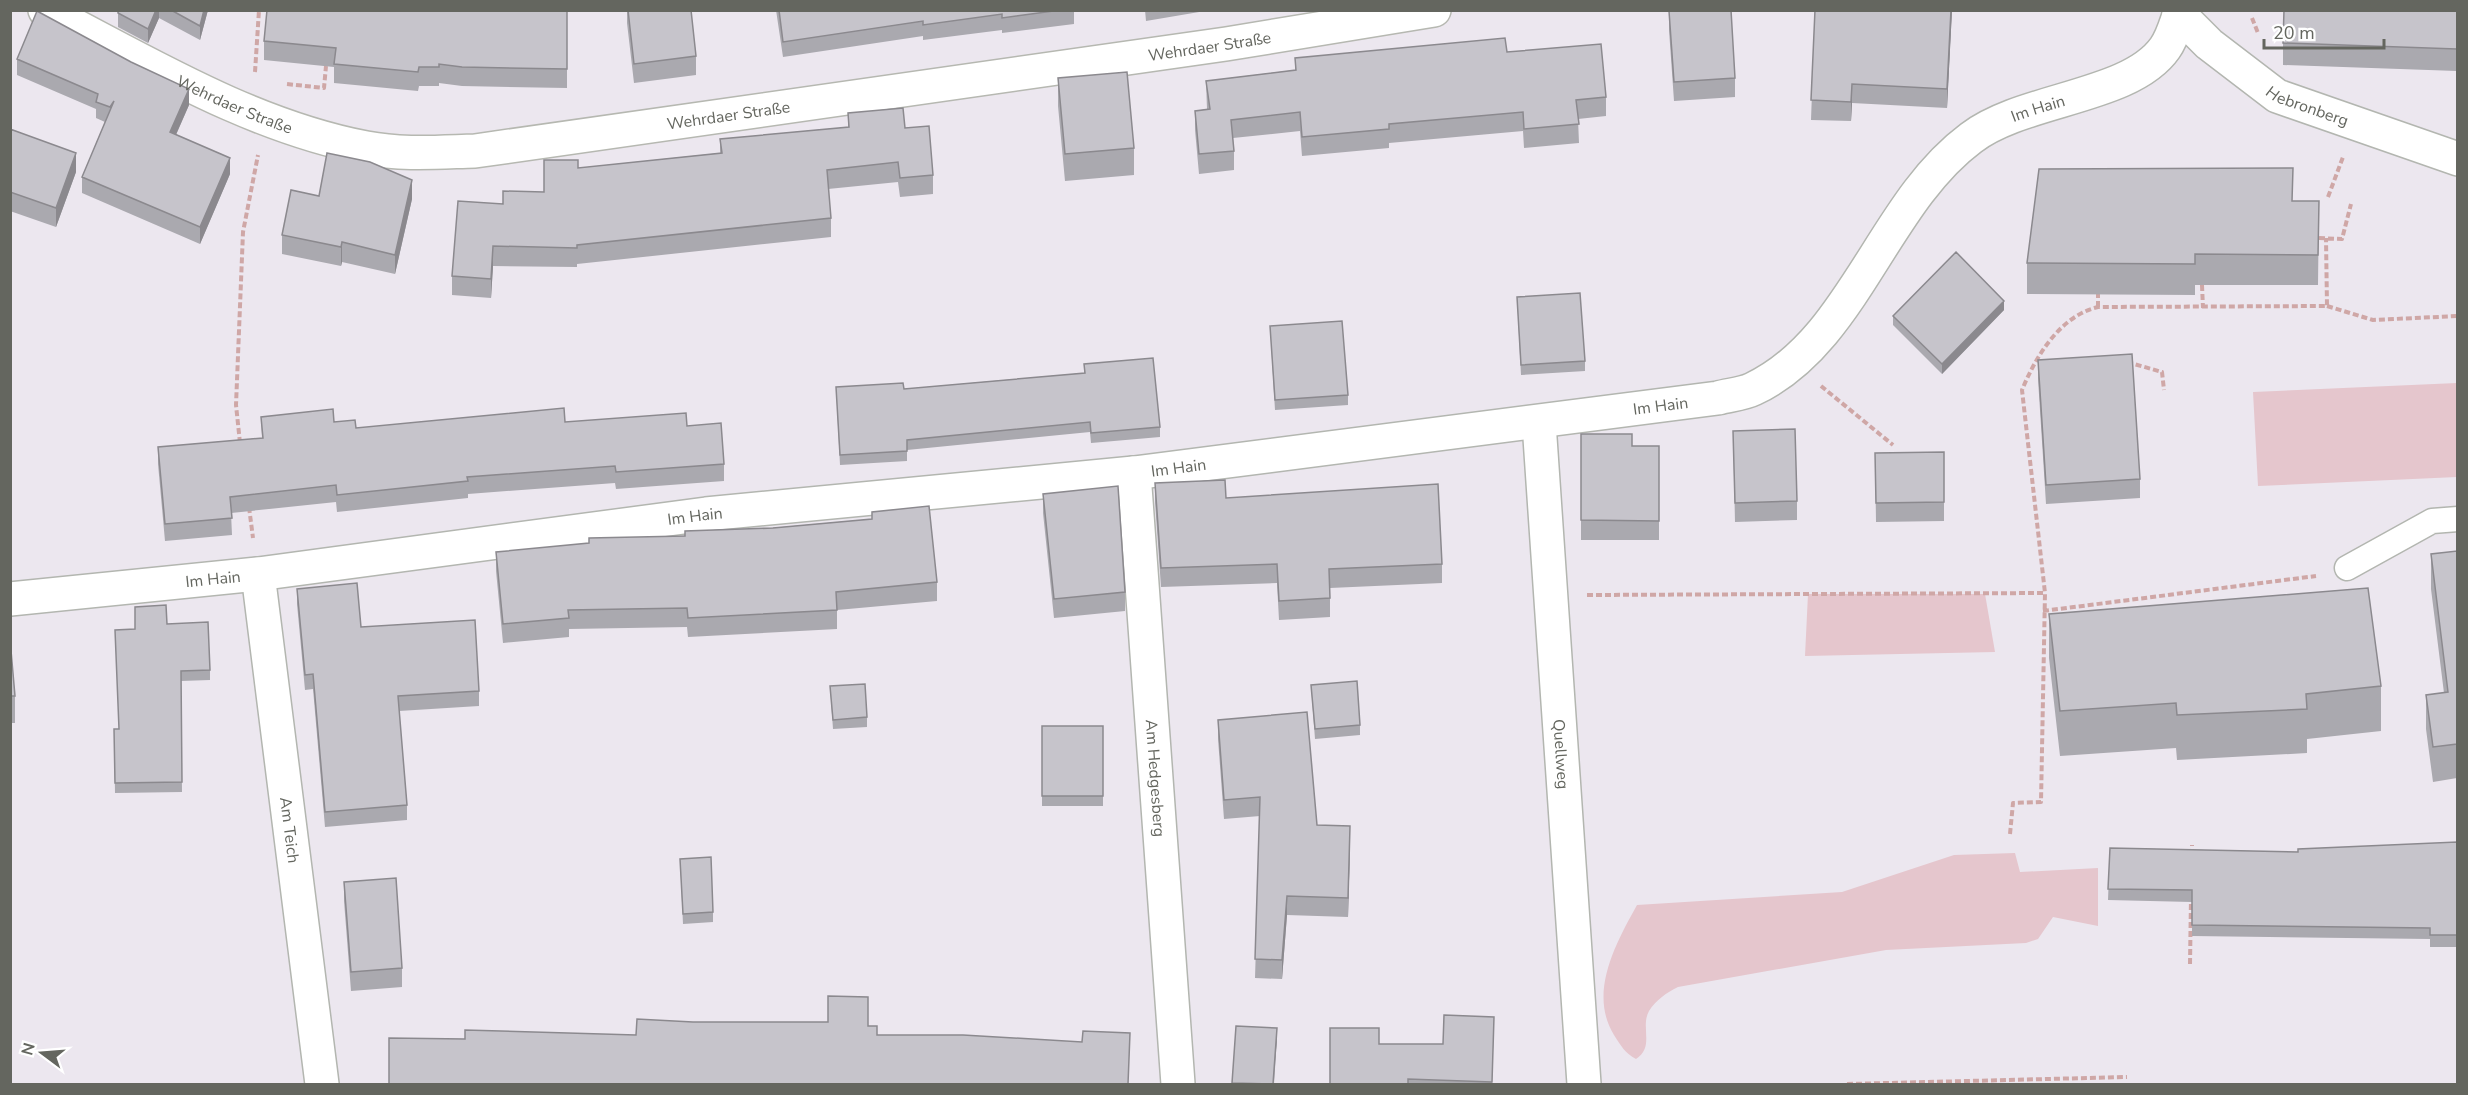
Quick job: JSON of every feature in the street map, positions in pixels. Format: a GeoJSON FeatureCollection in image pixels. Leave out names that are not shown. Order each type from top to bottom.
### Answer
{"type":"FeatureCollection","features":[{"type":"Feature","properties":{"kind":"street","name":"Wehrdaer Straße"},"geometry":{"type":"LineString","coordinates":[[45,10],[265,120],[367,148],[410,153],[475,151],[1226,44],[1434,10]]}},
{"type":"Feature","properties":{"kind":"street","name":"Hebronberg"},"geometry":{"type":"LineString","coordinates":[[2180,12],[2209,44],[2277,96],[2457,159]]}},
{"type":"Feature","properties":{"kind":"street","name":"Im Hain"},"geometry":{"type":"LineString","coordinates":[[10,599],[258,574],[706,514],[1134,473],[1539,423],[1718,398],[1753,389],[1793,362],[1818,337],[1911,199],[1946,160],[1971,137],[2017,114],[2140,73],[2166,47],[2180,12]]}},
{"type":"Feature","properties":{"kind":"street","name":"Quellweg"},"geometry":{"type":"LineString","coordinates":[[1539,423],[1584,1084]]}},
{"type":"Feature","properties":{"kind":"street","name":"Am Hedgesberg"},"geometry":{"type":"LineString","coordinates":[[1134,473],[1178,1084]]}},
{"type":"Feature","properties":{"kind":"street","name":"Am Teich"},"geometry":{"type":"LineString","coordinates":[[258,574],[322,1084]]}},
{"type":"Feature","properties":{"kind":"lane"},"geometry":{"type":"LineString","coordinates":[[2347,568],[2432,521],[2457,519]]}},
{"type":"Feature","properties":{"kind":"path"},"geometry":{"type":"LineString","coordinates":[[259,10],[254,72],[265,76]]}},
{"type":"Feature","properties":{"kind":"path"},"geometry":{"type":"LineString","coordinates":[[276,80],[287,84],[324,88],[326,66]]}},
{"type":"Feature","properties":{"kind":"path"},"geometry":{"type":"LineString","coordinates":[[2328,197],[2342,159]]}},
{"type":"Feature","properties":{"kind":"path"},"geometry":{"type":"LineString","coordinates":[[242,450],[236,405],[243,232],[254,175]]}},
{"type":"Feature","properties":{"kind":"path"},"geometry":{"type":"LineString","coordinates":[[2319,238],[2342,239],[2351,204]]}},
{"type":"Feature","properties":{"kind":"path"},"geometry":{"type":"LineString","coordinates":[[2326,238],[2327,306]]}},
{"type":"Feature","properties":{"kind":"path"},"geometry":{"type":"LineString","coordinates":[[2202,285],[2203,308]]}},
{"type":"Feature","properties":{"kind":"path"},"geometry":{"type":"LineString","coordinates":[[2098,289],[2098,307]]}},
{"type":"Feature","properties":{"kind":"path"},"geometry":{"type":"LineString","coordinates":[[2010,834],[2013,803],[2041,802],[2045,594],[2022,390],[2034,362],[2050,340],[2083,311],[2098,307],[2327,306],[2373,320],[2457,316]]}},
{"type":"Feature","properties":{"kind":"path"},"geometry":{"type":"LineString","coordinates":[[1793,362],[1893,445]]}},
{"type":"Feature","properties":{"kind":"path"},"geometry":{"type":"LineString","coordinates":[[2034,362],[2044,362]]}},
{"type":"Feature","properties":{"kind":"path"},"geometry":{"type":"LineString","coordinates":[[2120,362],[2131,362],[2162,372],[2164,390]]}},
{"type":"Feature","properties":{"kind":"path"},"geometry":{"type":"LineString","coordinates":[[247,495],[258,574]]}},
{"type":"Feature","properties":{"kind":"path"},"geometry":{"type":"LineString","coordinates":[[2043,611],[2301,579],[2347,568]]}},
{"type":"Feature","properties":{"kind":"path"},"geometry":{"type":"LineString","coordinates":[[1551,595],[2045,594]]}},
{"type":"Feature","properties":{"kind":"path"},"geometry":{"type":"LineString","coordinates":[[2192,845],[2192,857]]}},
{"type":"Feature","properties":{"kind":"path"},"geometry":{"type":"LineString","coordinates":[[2190,964],[2191,892]]}},
{"type":"Feature","properties":{"kind":"path"},"geometry":{"type":"LineString","coordinates":[[1847,1084],[2127,1077]]}},
{"type":"Feature","properties":{"kind":"shaded area"},"geometry":{"type":"Polygon","coordinates":[[[2457,383],[2457,477],[2258,486],[2253,392],[2457,383]]]}},
{"type":"Feature","properties":{"kind":"shaded area"},"geometry":{"type":"Polygon","coordinates":[[[1808,594],[1985,594],[1995,652],[1805,656],[1808,594]]]}},
{"type":"Feature","properties":{"kind":"shaded area"},"geometry":{"type":"Polygon","coordinates":[[[2015,853],[2020,872],[2098,868],[2098,926],[2053,917],[2038,939],[2026,943],[1886,950],[1678,987],[1662,997],[1649,1011],[1645,1049],[1636,1059],[1621,1046],[1607,1019],[1604,985],[1608,968],[1621,935],[1637,905],[1842,892],[1954,855],[2015,853]]]}},
{"type":"Feature","properties":{"kind":"building"},"geometry":{"type":"Polygon","coordinates":[[[118,10],[156,10],[148,29],[118,13],[118,10]]]}},
{"type":"Feature","properties":{"kind":"building"},"geometry":{"type":"Polygon","coordinates":[[[171,10],[204,10],[200,26],[171,10]]]}},
{"type":"Feature","properties":{"kind":"building"},"geometry":{"type":"Polygon","coordinates":[[[267,10],[567,10],[567,69],[462,67],[439,64],[439,67],[419,67],[418,72],[334,64],[336,48],[264,41],[267,10]]]}},
{"type":"Feature","properties":{"kind":"building"},"geometry":{"type":"Polygon","coordinates":[[[628,10],[691,10],[696,56],[634,64],[628,10]]]}},
{"type":"Feature","properties":{"kind":"building"},"geometry":{"type":"Polygon","coordinates":[[[779,10],[1061,10],[1002,18],[1002,14],[923,25],[923,21],[783,42],[779,10]]]}},
{"type":"Feature","properties":{"kind":"building"},"geometry":{"type":"Polygon","coordinates":[[[1731,10],[1735,78],[1674,82],[1669,11],[1731,10]]]}},
{"type":"Feature","properties":{"kind":"building"},"geometry":{"type":"Polygon","coordinates":[[[1815,10],[1951,10],[1947,89],[1852,84],[1851,102],[1811,100],[1815,10]]]}},
{"type":"Feature","properties":{"kind":"building"},"geometry":{"type":"Polygon","coordinates":[[[2284,10],[2457,10],[2457,49],[2283,43],[2284,10]]]}},
{"type":"Feature","properties":{"kind":"building"},"geometry":{"type":"Polygon","coordinates":[[[37,11],[131,62],[189,89],[170,132],[230,158],[200,227],[82,177],[114,101],[110,107],[96,102],[98,94],[17,59],[37,11]]]}},
{"type":"Feature","properties":{"kind":"building"},"geometry":{"type":"Polygon","coordinates":[[[1505,38],[1507,52],[1601,44],[1606,97],[1576,100],[1579,124],[1524,129],[1523,112],[1389,124],[1389,129],[1302,137],[1300,112],[1231,120],[1234,151],[1199,154],[1195,111],[1210,109],[1206,81],[1296,70],[1295,58],[1505,38]]]}},
{"type":"Feature","properties":{"kind":"building"},"geometry":{"type":"Polygon","coordinates":[[[1127,72],[1134,148],[1065,154],[1058,78],[1127,72]]]}},
{"type":"Feature","properties":{"kind":"building"},"geometry":{"type":"Polygon","coordinates":[[[903,108],[905,128],[929,126],[933,175],[900,178],[898,162],[827,170],[831,218],[577,245],[577,248],[493,246],[491,279],[452,276],[458,201],[503,204],[503,191],[544,192],[544,160],[578,160],[578,168],[722,153],[720,139],[849,127],[848,113],[903,108]]]}},
{"type":"Feature","properties":{"kind":"building"},"geometry":{"type":"Polygon","coordinates":[[[10,129],[76,153],[56,208],[10,192],[10,129]]]}},
{"type":"Feature","properties":{"kind":"building"},"geometry":{"type":"Polygon","coordinates":[[[327,153],[370,162],[412,180],[395,255],[342,242],[341,247],[282,235],[291,190],[319,196],[327,153]]]}},
{"type":"Feature","properties":{"kind":"building"},"geometry":{"type":"Polygon","coordinates":[[[2293,168],[2292,201],[2319,201],[2318,255],[2195,254],[2195,264],[2027,263],[2039,169],[2293,168]]]}},
{"type":"Feature","properties":{"kind":"building"},"geometry":{"type":"Polygon","coordinates":[[[1956,252],[2004,301],[1942,364],[1893,316],[1956,252]]]}},
{"type":"Feature","properties":{"kind":"building"},"geometry":{"type":"Polygon","coordinates":[[[1580,293],[1585,361],[1521,365],[1517,297],[1580,293]]]}},
{"type":"Feature","properties":{"kind":"building"},"geometry":{"type":"Polygon","coordinates":[[[1342,321],[1348,395],[1275,400],[1270,326],[1342,321]]]}},
{"type":"Feature","properties":{"kind":"building"},"geometry":{"type":"Polygon","coordinates":[[[2132,354],[2140,479],[2046,485],[2038,360],[2132,354]]]}},
{"type":"Feature","properties":{"kind":"building"},"geometry":{"type":"Polygon","coordinates":[[[1153,358],[1160,427],[1091,433],[1090,422],[907,440],[907,451],[840,455],[836,387],[903,383],[904,389],[1085,373],[1084,364],[1153,358]]]}},
{"type":"Feature","properties":{"kind":"building"},"geometry":{"type":"Polygon","coordinates":[[[564,408],[565,422],[686,413],[687,426],[721,423],[724,464],[616,472],[615,466],[467,477],[468,481],[337,495],[336,485],[230,497],[232,518],[165,524],[158,447],[263,438],[261,417],[333,409],[334,422],[355,420],[356,428],[564,408]]]}},
{"type":"Feature","properties":{"kind":"building"},"geometry":{"type":"Polygon","coordinates":[[[1795,429],[1797,501],[1735,503],[1733,431],[1795,429]]]}},
{"type":"Feature","properties":{"kind":"building"},"geometry":{"type":"Polygon","coordinates":[[[1581,434],[1632,434],[1632,446],[1659,446],[1659,521],[1581,520],[1581,434]]]}},
{"type":"Feature","properties":{"kind":"building"},"geometry":{"type":"Polygon","coordinates":[[[1944,452],[1944,502],[1876,503],[1875,453],[1944,452]]]}},
{"type":"Feature","properties":{"kind":"building"},"geometry":{"type":"Polygon","coordinates":[[[1225,480],[1226,498],[1438,484],[1442,564],[1329,569],[1330,598],[1279,601],[1277,564],[1161,568],[1155,483],[1225,480]]]}},
{"type":"Feature","properties":{"kind":"building"},"geometry":{"type":"Polygon","coordinates":[[[1118,486],[1125,592],[1054,599],[1043,494],[1118,486]]]}},
{"type":"Feature","properties":{"kind":"building"},"geometry":{"type":"Polygon","coordinates":[[[929,506],[937,582],[836,592],[837,610],[688,618],[687,608],[568,610],[569,618],[503,624],[496,552],[589,543],[589,538],[685,536],[685,531],[773,528],[872,519],[872,512],[929,506]]]}},
{"type":"Feature","properties":{"kind":"building"},"geometry":{"type":"Polygon","coordinates":[[[2457,551],[2457,744],[2433,747],[2426,695],[2448,692],[2431,554],[2457,551]]]}},
{"type":"Feature","properties":{"kind":"building"},"geometry":{"type":"Polygon","coordinates":[[[357,583],[361,627],[475,620],[479,691],[398,696],[407,805],[325,812],[313,674],[305,675],[297,589],[357,583]]]}},
{"type":"Feature","properties":{"kind":"building"},"geometry":{"type":"Polygon","coordinates":[[[2368,588],[2381,686],[2306,694],[2307,709],[2177,715],[2176,703],[2060,711],[2049,614],[2368,588]]]}},
{"type":"Feature","properties":{"kind":"building"},"geometry":{"type":"Polygon","coordinates":[[[166,605],[167,624],[208,622],[210,670],[181,671],[182,782],[115,783],[114,729],[119,729],[115,630],[135,629],[135,607],[166,605]]]}},
{"type":"Feature","properties":{"kind":"building"},"geometry":{"type":"Polygon","coordinates":[[[10,639],[15,696],[10,696],[10,639]]]}},
{"type":"Feature","properties":{"kind":"building"},"geometry":{"type":"Polygon","coordinates":[[[1357,681],[1360,725],[1315,729],[1311,685],[1357,681]]]}},
{"type":"Feature","properties":{"kind":"building"},"geometry":{"type":"Polygon","coordinates":[[[865,684],[867,717],[833,720],[830,686],[865,684]]]}},
{"type":"Feature","properties":{"kind":"building"},"geometry":{"type":"Polygon","coordinates":[[[1307,712],[1317,825],[1350,826],[1348,898],[1287,896],[1282,960],[1255,959],[1260,797],[1224,800],[1218,720],[1307,712]]]}},
{"type":"Feature","properties":{"kind":"building"},"geometry":{"type":"Polygon","coordinates":[[[1042,726],[1103,726],[1103,796],[1042,796],[1042,726]]]}},
{"type":"Feature","properties":{"kind":"building"},"geometry":{"type":"Polygon","coordinates":[[[2457,842],[2457,935],[2430,935],[2430,928],[2192,925],[2192,890],[2108,889],[2110,848],[2298,852],[2298,849],[2457,842]]]}},
{"type":"Feature","properties":{"kind":"building"},"geometry":{"type":"Polygon","coordinates":[[[711,857],[713,912],[683,914],[680,859],[711,857]]]}},
{"type":"Feature","properties":{"kind":"building"},"geometry":{"type":"Polygon","coordinates":[[[396,878],[402,968],[351,972],[344,882],[396,878]]]}},
{"type":"Feature","properties":{"kind":"building"},"geometry":{"type":"Polygon","coordinates":[[[828,996],[868,997],[868,1026],[877,1026],[877,1035],[963,1035],[1082,1042],[1083,1031],[1130,1033],[1128,1084],[389,1084],[389,1038],[465,1039],[465,1030],[636,1035],[637,1019],[693,1022],[828,1022],[828,996]]]}},
{"type":"Feature","properties":{"kind":"building"},"geometry":{"type":"Polygon","coordinates":[[[1444,1015],[1494,1017],[1492,1082],[1408,1079],[1408,1084],[1330,1084],[1330,1028],[1379,1028],[1379,1044],[1443,1044],[1444,1015]]]}},
{"type":"Feature","properties":{"kind":"building"},"geometry":{"type":"Polygon","coordinates":[[[1236,1026],[1277,1028],[1273,1084],[1232,1083],[1236,1026]]]}}]}
